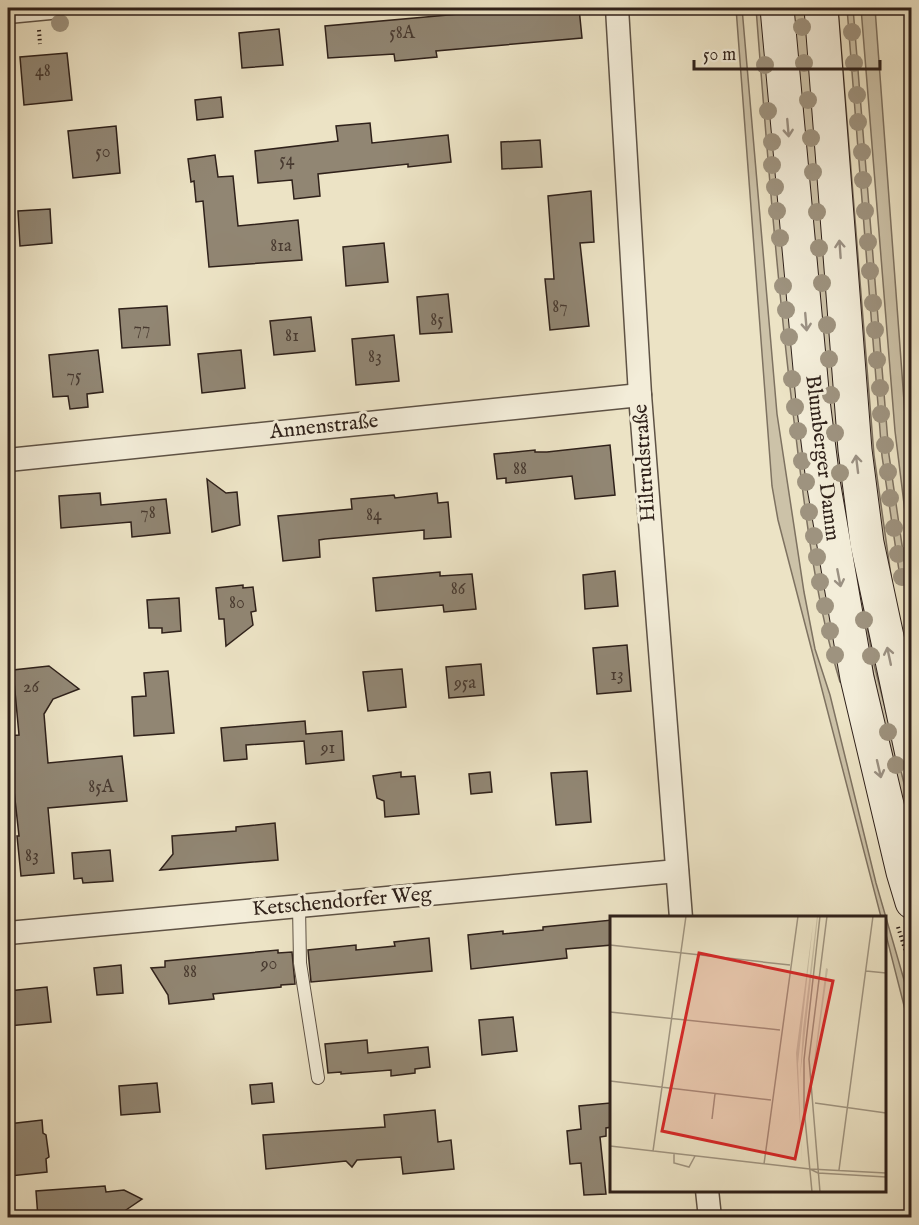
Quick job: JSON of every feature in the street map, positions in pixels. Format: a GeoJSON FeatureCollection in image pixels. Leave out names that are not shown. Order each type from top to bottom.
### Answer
{"type":"FeatureCollection","features":[{"type":"Feature","properties":{"kind":"main road","name":"Blumberger Damm"},"geometry":{"type":"LineString","coordinates":[[777,8],[813,401],[823,481],[858,678],[912,902]]}},
{"type":"Feature","properties":{"kind":"main road","name":"Blumberger Damm"},"geometry":{"type":"LineString","coordinates":[[821,8],[855,450],[867,543],[888,653],[912,754]]}},
{"type":"Feature","properties":{"kind":"street"},"geometry":{"type":"LineString","coordinates":[[8,12],[50,8]]}},
{"type":"Feature","properties":{"kind":"street","name":"Hiltrudstraße"},"geometry":{"type":"LineString","coordinates":[[617,8],[640,395],[681,916]]}},
{"type":"Feature","properties":{"kind":"street","name":"Annenstraße"},"geometry":{"type":"LineString","coordinates":[[8,460],[640,395]]}},
{"type":"Feature","properties":{"kind":"street","name":"Ketschendorfer Weg"},"geometry":{"type":"LineString","coordinates":[[8,933],[676,871]]}},
{"type":"Feature","properties":{"kind":"street"},"geometry":{"type":"LineString","coordinates":[[707,1192],[710,1218]]}},
{"type":"Feature","properties":{"kind":"lane"},"geometry":{"type":"LineString","coordinates":[[299,906],[300,963],[318,1078]]}},
{"type":"Feature","properties":{"kind":"shaded area"},"geometry":{"type":"Polygon","coordinates":[[[736,8],[742,8],[777,414],[804,592],[815,649],[830,695],[886,916],[881,916],[778,520],[772,486],[736,8]]]}},
{"type":"Feature","properties":{"kind":"shaded area"},"geometry":{"type":"Polygon","coordinates":[[[756,8],[764,8],[845,681],[840,682],[818,591],[800,468],[778,276],[756,8]]]}},
{"type":"Feature","properties":{"kind":"shaded area"},"geometry":{"type":"Polygon","coordinates":[[[793,8],[805,8],[856,564],[873,660],[911,811],[911,846],[850,560],[833,442],[793,8]]]}},
{"type":"Feature","properties":{"kind":"shaded area"},"geometry":{"type":"Polygon","coordinates":[[[835,8],[838,8],[874,455],[893,590],[887,570],[868,437],[835,8]]]}},
{"type":"Feature","properties":{"kind":"shaded area"},"geometry":{"type":"Polygon","coordinates":[[[847,8],[853,8],[889,455],[905,566],[903,584],[901,584],[882,456],[847,8]]]}},
{"type":"Feature","properties":{"kind":"shaded area"},"geometry":{"type":"Polygon","coordinates":[[[861,8],[875,8],[911,496],[911,560],[895,431],[861,8]]]}},
{"type":"Feature","properties":{"kind":"shaded area"},"geometry":{"type":"Polygon","coordinates":[[[886,918],[911,1004],[911,1033],[886,935],[886,918]]]}},
{"type":"Feature","properties":{"kind":"building"},"geometry":{"type":"Polygon","coordinates":[[[527,8],[579,8],[582,38],[436,51],[437,57],[395,61],[394,54],[328,58],[325,26],[527,8]]]}},
{"type":"Feature","properties":{"kind":"building"},"geometry":{"type":"Polygon","coordinates":[[[279,29],[283,65],[242,68],[239,33],[279,29]]]}},
{"type":"Feature","properties":{"kind":"building"},"geometry":{"type":"Polygon","coordinates":[[[67,53],[72,100],[24,105],[20,57],[67,53]]]}},
{"type":"Feature","properties":{"kind":"building"},"geometry":{"type":"Polygon","coordinates":[[[221,97],[223,117],[197,120],[195,100],[221,97]]]}},
{"type":"Feature","properties":{"kind":"building"},"geometry":{"type":"Polygon","coordinates":[[[370,123],[372,143],[448,135],[451,162],[408,167],[408,164],[318,174],[320,196],[294,199],[292,180],[258,183],[255,151],[338,141],[336,126],[370,123]]]}},
{"type":"Feature","properties":{"kind":"building"},"geometry":{"type":"Polygon","coordinates":[[[116,126],[120,173],[73,178],[68,131],[116,126]]]}},
{"type":"Feature","properties":{"kind":"building"},"geometry":{"type":"Polygon","coordinates":[[[540,140],[542,167],[502,169],[501,142],[540,140]]]}},
{"type":"Feature","properties":{"kind":"building"},"geometry":{"type":"Polygon","coordinates":[[[215,155],[218,177],[233,176],[238,226],[298,220],[302,260],[209,267],[203,201],[196,202],[194,181],[191,182],[188,159],[215,155]]]}},
{"type":"Feature","properties":{"kind":"building"},"geometry":{"type":"Polygon","coordinates":[[[591,191],[594,242],[580,243],[589,326],[550,330],[545,279],[554,279],[548,196],[591,191]]]}},
{"type":"Feature","properties":{"kind":"building"},"geometry":{"type":"Polygon","coordinates":[[[50,209],[52,243],[20,246],[18,211],[50,209]]]}},
{"type":"Feature","properties":{"kind":"building"},"geometry":{"type":"Polygon","coordinates":[[[384,243],[388,282],[346,286],[343,247],[384,243]]]}},
{"type":"Feature","properties":{"kind":"building"},"geometry":{"type":"Polygon","coordinates":[[[448,294],[452,332],[420,334],[417,297],[448,294]]]}},
{"type":"Feature","properties":{"kind":"building"},"geometry":{"type":"Polygon","coordinates":[[[167,306],[170,345],[122,348],[119,309],[167,306]]]}},
{"type":"Feature","properties":{"kind":"building"},"geometry":{"type":"Polygon","coordinates":[[[311,317],[315,351],[274,355],[270,321],[311,317]]]}},
{"type":"Feature","properties":{"kind":"building"},"geometry":{"type":"Polygon","coordinates":[[[394,335],[399,381],[356,385],[352,339],[394,335]]]}},
{"type":"Feature","properties":{"kind":"building"},"geometry":{"type":"Polygon","coordinates":[[[98,350],[103,392],[87,394],[88,407],[70,409],[68,396],[53,397],[49,355],[98,350]]]}},
{"type":"Feature","properties":{"kind":"building"},"geometry":{"type":"Polygon","coordinates":[[[241,350],[245,388],[202,393],[198,354],[241,350]]]}},
{"type":"Feature","properties":{"kind":"building"},"geometry":{"type":"Polygon","coordinates":[[[610,445],[615,495],[575,499],[572,476],[506,483],[506,478],[497,479],[494,454],[535,450],[535,452],[547,452],[610,445]]]}},
{"type":"Feature","properties":{"kind":"building"},"geometry":{"type":"Polygon","coordinates":[[[207,479],[226,493],[237,492],[240,525],[212,532],[207,479]]]}},
{"type":"Feature","properties":{"kind":"building"},"geometry":{"type":"Polygon","coordinates":[[[100,493],[101,505],[166,499],[170,533],[132,537],[131,522],[61,528],[59,496],[100,493]]]}},
{"type":"Feature","properties":{"kind":"building"},"geometry":{"type":"Polygon","coordinates":[[[437,493],[438,503],[448,502],[451,537],[424,539],[424,530],[325,539],[319,540],[320,557],[283,561],[278,516],[352,509],[351,499],[394,495],[395,498],[437,493]]]}},
{"type":"Feature","properties":{"kind":"building"},"geometry":{"type":"Polygon","coordinates":[[[615,571],[618,606],[585,609],[583,575],[615,571]]]}},
{"type":"Feature","properties":{"kind":"building"},"geometry":{"type":"Polygon","coordinates":[[[440,572],[440,576],[472,574],[476,609],[444,612],[443,605],[376,611],[373,578],[440,572]]]}},
{"type":"Feature","properties":{"kind":"building"},"geometry":{"type":"Polygon","coordinates":[[[243,585],[243,588],[253,587],[256,611],[251,612],[253,625],[226,646],[224,619],[219,619],[216,588],[243,585]]]}},
{"type":"Feature","properties":{"kind":"building"},"geometry":{"type":"Polygon","coordinates":[[[179,598],[181,631],[162,633],[162,628],[149,628],[147,600],[179,598]]]}},
{"type":"Feature","properties":{"kind":"building"},"geometry":{"type":"Polygon","coordinates":[[[627,645],[631,691],[597,694],[593,648],[627,645]]]}},
{"type":"Feature","properties":{"kind":"building"},"geometry":{"type":"Polygon","coordinates":[[[481,664],[484,695],[449,698],[446,667],[481,664]]]}},
{"type":"Feature","properties":{"kind":"building"},"geometry":{"type":"Polygon","coordinates":[[[49,666],[79,689],[53,699],[44,714],[48,763],[122,756],[127,801],[48,808],[54,873],[21,876],[8,736],[19,735],[13,670],[49,666]]]}},
{"type":"Feature","properties":{"kind":"building"},"geometry":{"type":"Polygon","coordinates":[[[402,669],[406,707],[368,711],[363,672],[402,669]]]}},
{"type":"Feature","properties":{"kind":"building"},"geometry":{"type":"Polygon","coordinates":[[[168,671],[174,733],[134,736],[132,697],[146,696],[144,673],[168,671]]]}},
{"type":"Feature","properties":{"kind":"building"},"geometry":{"type":"Polygon","coordinates":[[[305,721],[306,734],[342,731],[344,760],[306,764],[304,741],[246,745],[247,759],[224,761],[221,728],[305,721]]]}},
{"type":"Feature","properties":{"kind":"building"},"geometry":{"type":"Polygon","coordinates":[[[587,771],[591,822],[556,825],[551,773],[587,771]]]}},
{"type":"Feature","properties":{"kind":"building"},"geometry":{"type":"Polygon","coordinates":[[[401,772],[401,777],[415,776],[419,814],[385,817],[384,801],[377,798],[373,776],[401,772]]]}},
{"type":"Feature","properties":{"kind":"building"},"geometry":{"type":"Polygon","coordinates":[[[490,772],[492,792],[471,794],[469,774],[490,772]]]}},
{"type":"Feature","properties":{"kind":"building"},"geometry":{"type":"Polygon","coordinates":[[[275,823],[278,860],[160,870],[173,854],[172,836],[236,831],[236,827],[275,823]]]}},
{"type":"Feature","properties":{"kind":"building"},"geometry":{"type":"Polygon","coordinates":[[[110,850],[113,881],[83,883],[82,878],[74,879],[72,853],[110,850]]]}},
{"type":"Feature","properties":{"kind":"building"},"geometry":{"type":"Polygon","coordinates":[[[610,920],[610,945],[566,949],[567,958],[471,969],[468,935],[543,930],[543,927],[610,920]]]}},
{"type":"Feature","properties":{"kind":"building"},"geometry":{"type":"Polygon","coordinates":[[[429,938],[432,971],[311,982],[308,950],[356,945],[356,950],[395,946],[394,942],[429,938]]]}},
{"type":"Feature","properties":{"kind":"building"},"geometry":{"type":"Polygon","coordinates":[[[278,950],[278,953],[292,952],[295,984],[213,994],[214,999],[169,1004],[168,995],[151,968],[165,967],[165,961],[278,950]]]}},
{"type":"Feature","properties":{"kind":"building"},"geometry":{"type":"Polygon","coordinates":[[[121,965],[123,993],[97,995],[94,968],[121,965]]]}},
{"type":"Feature","properties":{"kind":"building"},"geometry":{"type":"Polygon","coordinates":[[[47,987],[51,1022],[8,1026],[8,991],[47,987]]]}},
{"type":"Feature","properties":{"kind":"building"},"geometry":{"type":"Polygon","coordinates":[[[513,1017],[517,1051],[482,1055],[479,1020],[513,1017]]]}},
{"type":"Feature","properties":{"kind":"building"},"geometry":{"type":"Polygon","coordinates":[[[367,1040],[368,1053],[428,1047],[430,1067],[415,1069],[415,1073],[391,1076],[391,1070],[328,1073],[325,1044],[367,1040]]]}},
{"type":"Feature","properties":{"kind":"building"},"geometry":{"type":"Polygon","coordinates":[[[157,1083],[160,1112],[121,1115],[119,1086],[157,1083]]]}},
{"type":"Feature","properties":{"kind":"building"},"geometry":{"type":"Polygon","coordinates":[[[272,1083],[274,1102],[252,1104],[250,1085],[272,1083]]]}},
{"type":"Feature","properties":{"kind":"building"},"geometry":{"type":"Polygon","coordinates":[[[610,1103],[610,1127],[606,1128],[606,1136],[600,1137],[606,1194],[584,1195],[581,1163],[570,1164],[567,1131],[581,1129],[579,1106],[610,1103]]]}},
{"type":"Feature","properties":{"kind":"building"},"geometry":{"type":"Polygon","coordinates":[[[435,1110],[438,1142],[451,1140],[454,1169],[403,1174],[401,1157],[357,1160],[352,1167],[346,1161],[266,1169],[263,1135],[385,1127],[384,1115],[435,1110]]]}},
{"type":"Feature","properties":{"kind":"building"},"geometry":{"type":"Polygon","coordinates":[[[42,1120],[49,1157],[46,1159],[47,1172],[10,1176],[8,1124],[42,1120]]]}},
{"type":"Feature","properties":{"kind":"building"},"geometry":{"type":"Polygon","coordinates":[[[105,1186],[106,1192],[124,1190],[142,1199],[126,1210],[127,1218],[38,1218],[36,1191],[105,1186]]]}}]}
